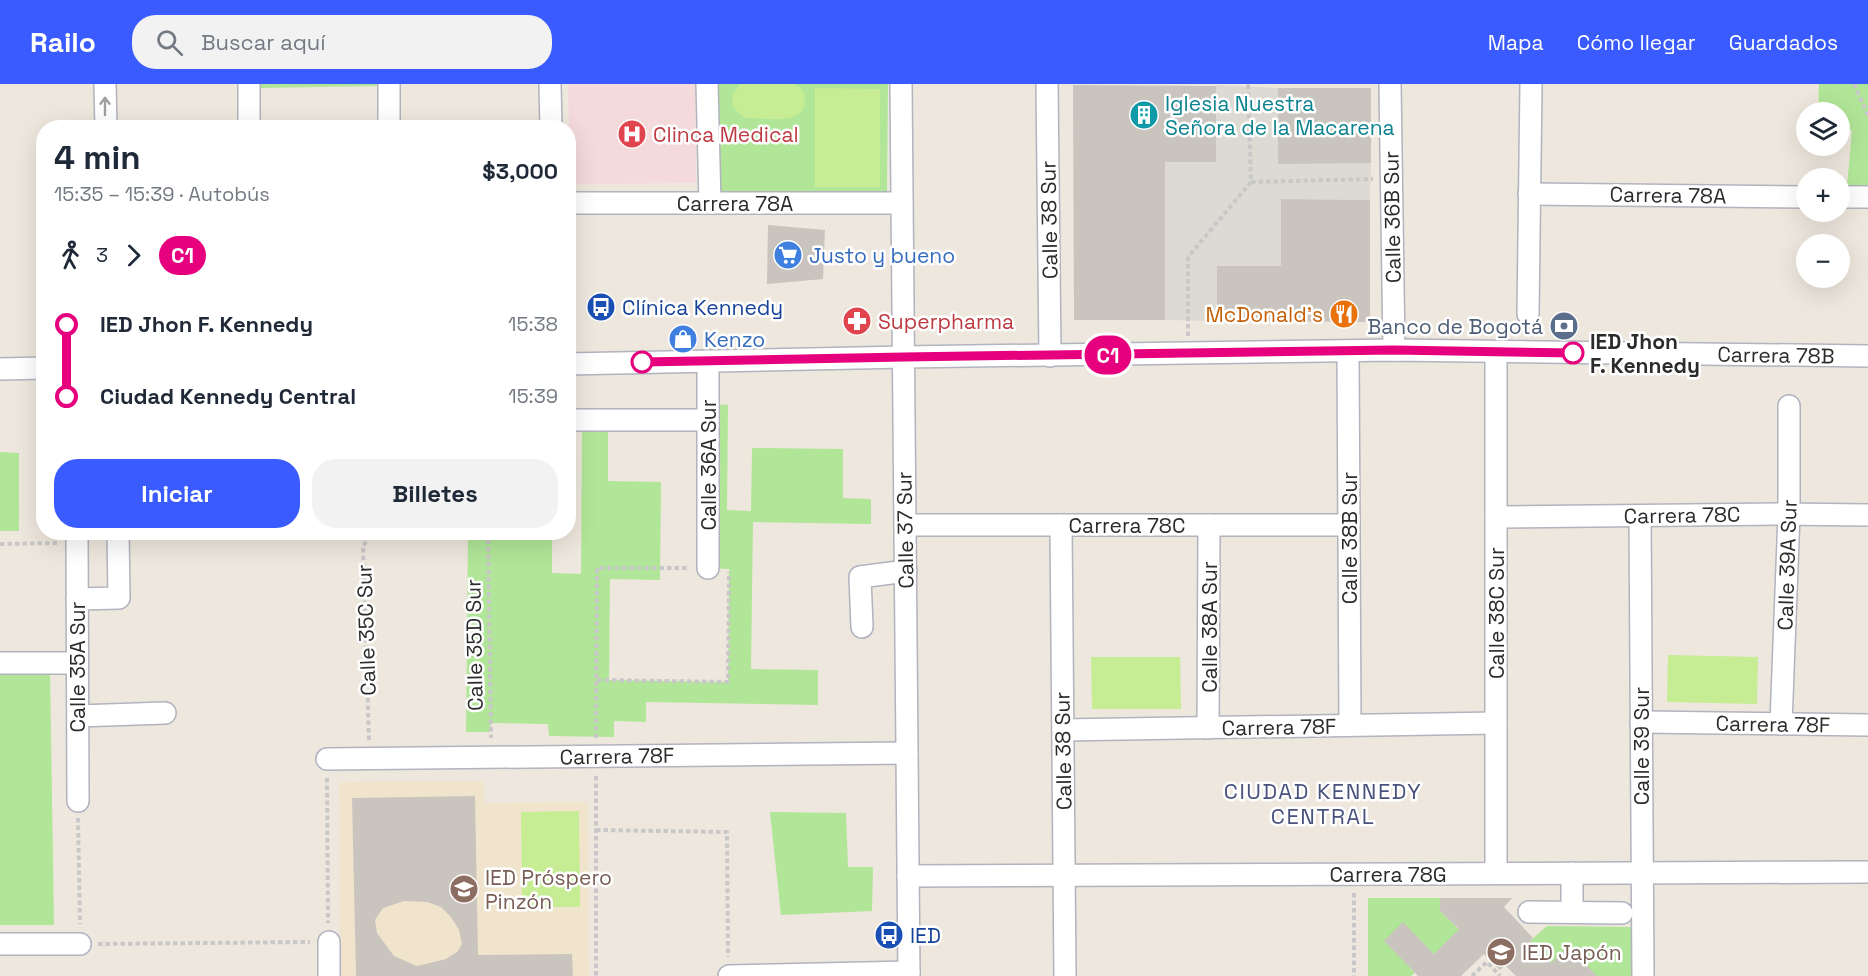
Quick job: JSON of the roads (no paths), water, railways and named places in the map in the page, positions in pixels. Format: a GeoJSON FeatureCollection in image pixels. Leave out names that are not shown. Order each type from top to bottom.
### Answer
{"type":"FeatureCollection","features":[{"type":"Feature","properties":{"kind":"street"},"geometry":{"type":"LineString","coordinates":[[105,84],[106,120]]}},
{"type":"Feature","properties":{"kind":"street"},"geometry":{"type":"LineString","coordinates":[[249,84],[249,120]]}},
{"type":"Feature","properties":{"kind":"street"},"geometry":{"type":"LineString","coordinates":[[389,84],[389,120]]}},
{"type":"Feature","properties":{"kind":"street"},"geometry":{"type":"LineString","coordinates":[[550,84],[551,120]]}},
{"type":"Feature","properties":{"kind":"street"},"geometry":{"type":"LineString","coordinates":[[707,84],[710,203]]}},
{"type":"Feature","properties":{"kind":"street","name":"Calle 37 Sur"},"geometry":{"type":"LineString","coordinates":[[901,84],[909,974]]}},
{"type":"Feature","properties":{"kind":"street","name":"Calle 38 Sur"},"geometry":{"type":"LineString","coordinates":[[1047,84],[1050,356]]}},
{"type":"Feature","properties":{"kind":"street","name":"Calle 36B Sur"},"geometry":{"type":"LineString","coordinates":[[1390,84],[1394,350]]}},
{"type":"Feature","properties":{"kind":"street"},"geometry":{"type":"LineString","coordinates":[[1528,314],[1531,84]]}},
{"type":"Feature","properties":{"kind":"street","name":"Carrera 78A"},"geometry":{"type":"LineString","coordinates":[[1529,194],[1796,197]]}},
{"type":"Feature","properties":{"kind":"street"},"geometry":{"type":"LineString","coordinates":[[1850,197],[1868,197]]}},
{"type":"Feature","properties":{"kind":"street","name":"Carrera 78A"},"geometry":{"type":"LineString","coordinates":[[576,203],[902,203]]}},
{"type":"Feature","properties":{"kind":"street","name":"Carrera 78B"},"geometry":{"type":"LineString","coordinates":[[576,364],[1394,350],[1868,356]]}},
{"type":"Feature","properties":{"kind":"street","name":"Calle 38B Sur"},"geometry":{"type":"LineString","coordinates":[[1348,351],[1350,725]]}},
{"type":"Feature","properties":{"kind":"street","name":"Calle 38C Sur"},"geometry":{"type":"LineString","coordinates":[[1496,352],[1496,873]]}},
{"type":"Feature","properties":{"kind":"street","name":"Calle 36A Sur"},"geometry":{"type":"LineString","coordinates":[[708,361],[708,420],[719,568]]}},
{"type":"Feature","properties":{"kind":"street"},"geometry":{"type":"LineString","coordinates":[[0,369],[36,368]]}},
{"type":"Feature","properties":{"kind":"street","name":"Calle 39A Sur"},"geometry":{"type":"LineString","coordinates":[[1781,724],[1789,514],[1790,406]]}},
{"type":"Feature","properties":{"kind":"street"},"geometry":{"type":"LineString","coordinates":[[576,420],[708,420]]}},
{"type":"Feature","properties":{"kind":"street","name":"Carrera 78C"},"geometry":{"type":"LineString","coordinates":[[1496,518],[1868,515]]}},
{"type":"Feature","properties":{"kind":"street","name":"Calle 39 Sur"},"geometry":{"type":"LineString","coordinates":[[1640,516],[1643,976]]}},
{"type":"Feature","properties":{"kind":"street","name":"Carrera 78C"},"geometry":{"type":"LineString","coordinates":[[905,525],[1349,525]]}},
{"type":"Feature","properties":{"kind":"street","name":"Calle 38 Sur"},"geometry":{"type":"LineString","coordinates":[[1061,525],[1065,976]]}},
{"type":"Feature","properties":{"kind":"street","name":"Calle 38A Sur"},"geometry":{"type":"LineString","coordinates":[[1209,525],[1209,728]]}},
{"type":"Feature","properties":{"kind":"street","name":"Calle 35A Sur"},"geometry":{"type":"LineString","coordinates":[[77,540],[78,801]]}},
{"type":"Feature","properties":{"kind":"street"},"geometry":{"type":"LineString","coordinates":[[77,599],[119,598],[118,540]]}},
{"type":"Feature","properties":{"kind":"street"},"geometry":{"type":"LineString","coordinates":[[862,627],[860,577],[906,571]]}},
{"type":"Feature","properties":{"kind":"street"},"geometry":{"type":"LineString","coordinates":[[0,663],[77,663]]}},
{"type":"Feature","properties":{"kind":"street"},"geometry":{"type":"LineString","coordinates":[[78,716],[165,712]]}},
{"type":"Feature","properties":{"kind":"street","name":"Carrera 78F"},"geometry":{"type":"LineString","coordinates":[[1641,722],[1868,725]]}},
{"type":"Feature","properties":{"kind":"street","name":"Carrera 78F"},"geometry":{"type":"LineString","coordinates":[[1063,730],[1496,723]]}},
{"type":"Feature","properties":{"kind":"street","name":"Carrera 78F"},"geometry":{"type":"LineString","coordinates":[[327,759],[907,753]]}},
{"type":"Feature","properties":{"kind":"street","name":"Carrera 78G"},"geometry":{"type":"LineString","coordinates":[[908,876],[1868,872]]}},
{"type":"Feature","properties":{"kind":"street"},"geometry":{"type":"LineString","coordinates":[[1572,873],[1572,912]]}},
{"type":"Feature","properties":{"kind":"street"},"geometry":{"type":"LineString","coordinates":[[1529,912],[1622,913]]}},
{"type":"Feature","properties":{"kind":"street"},"geometry":{"type":"LineString","coordinates":[[328,942],[329,976]]}},
{"type":"Feature","properties":{"kind":"street"},"geometry":{"type":"LineString","coordinates":[[0,944],[80,944]]}},
{"type":"Feature","properties":{"kind":"street"},"geometry":{"type":"LineString","coordinates":[[729,970],[909,974]]}},
{"type":"Feature","properties":{"kind":"place","name":"Iglesia Nuestra Señora de la Macarena"},"geometry":{"type":"Point","coordinates":[1144,115]}},
{"type":"Feature","properties":{"kind":"place","name":"Clinca Medical"},"geometry":{"type":"Point","coordinates":[632,134]}},
{"type":"Feature","properties":{"kind":"place","name":"Justo y bueno"},"geometry":{"type":"Point","coordinates":[788,255]}},
{"type":"Feature","properties":{"kind":"place","name":"Clínica Kennedy"},"geometry":{"type":"Point","coordinates":[601,307]}},
{"type":"Feature","properties":{"kind":"place","name":"McDonald's"},"geometry":{"type":"Point","coordinates":[1344,314]}},
{"type":"Feature","properties":{"kind":"place","name":"Superpharma"},"geometry":{"type":"Point","coordinates":[857,321]}},
{"type":"Feature","properties":{"kind":"place","name":"Banco de Bogotá"},"geometry":{"type":"Point","coordinates":[1564,326]}},
{"type":"Feature","properties":{"kind":"place","name":"Kenzo"},"geometry":{"type":"Point","coordinates":[683,339]}},
{"type":"Feature","properties":{"kind":"place","name":"IED Jhon F. Kennedy"},"geometry":{"type":"Point","coordinates":[1573,353]}},
{"type":"Feature","properties":{"kind":"place","name":"IED Próspero Pinzón"},"geometry":{"type":"Point","coordinates":[464,889]}},
{"type":"Feature","properties":{"kind":"place","name":"IED"},"geometry":{"type":"Point","coordinates":[889,935]}},
{"type":"Feature","properties":{"kind":"place","name":"IED Japón"},"geometry":{"type":"Point","coordinates":[1501,952]}},
{"type":"Feature","properties":{"kind":"district","name":"CIUDAD KENNEDY CENTRAL"},"geometry":{"type":"Point","coordinates":[1323,804]}}]}
